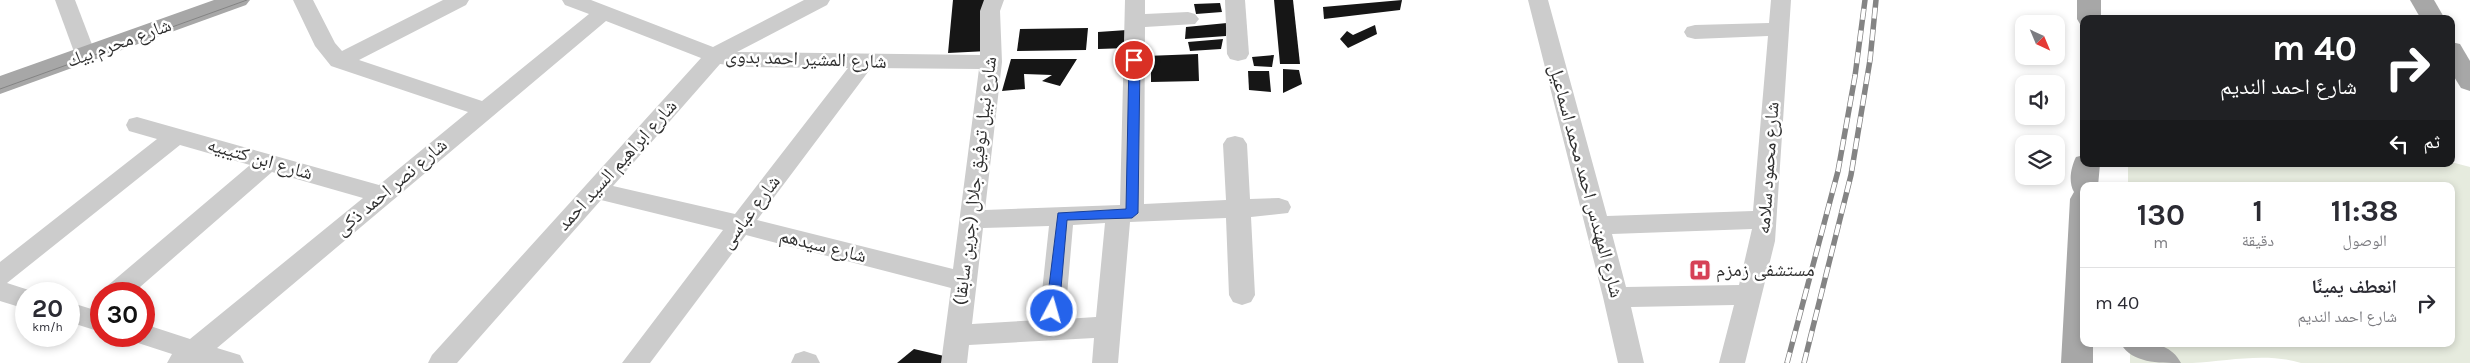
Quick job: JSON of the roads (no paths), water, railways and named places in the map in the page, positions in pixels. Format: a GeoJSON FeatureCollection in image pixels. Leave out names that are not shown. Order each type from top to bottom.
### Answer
{"type":"FeatureCollection","features":[{"type":"Feature","properties":{"kind":"main road","name":"شارع محرم بيك"},"geometry":{"type":"LineString","coordinates":[[0,86],[238,0]]}},
{"type":"Feature","properties":{"kind":"main road"},"geometry":{"type":"LineString","coordinates":[[2089,0],[2089,15]]}},
{"type":"Feature","properties":{"kind":"main road"},"geometry":{"type":"LineString","coordinates":[[2422,0],[2431,15]]}},
{"type":"Feature","properties":{"kind":"main road"},"geometry":{"type":"LineString","coordinates":[[2455,57],[2470,82]]}},
{"type":"Feature","properties":{"kind":"main road"},"geometry":{"type":"LineString","coordinates":[[2084,182],[2086,167]]}},
{"type":"Feature","properties":{"kind":"main road"},"geometry":{"type":"LineString","coordinates":[[2077,363],[2080,316]]}},
{"type":"Feature","properties":{"kind":"main road"},"geometry":{"type":"LineString","coordinates":[[2141,347],[2165,363]]}},
{"type":"Feature","properties":{"kind":"street"},"geometry":{"type":"LineString","coordinates":[[65,0],[85,55]]}},
{"type":"Feature","properties":{"kind":"street"},"geometry":{"type":"LineString","coordinates":[[304,0],[326,46],[340,61],[485,110]]}},
{"type":"Feature","properties":{"kind":"street"},"geometry":{"type":"LineString","coordinates":[[340,61],[459,0]]}},
{"type":"Feature","properties":{"kind":"street","name":"شارع المشير احمد بدوى"},"geometry":{"type":"LineString","coordinates":[[572,0],[715,56],[748,60],[991,62]]}},
{"type":"Feature","properties":{"kind":"street","name":"شارع ابراهيم السيد احمد"},"geometry":{"type":"LineString","coordinates":[[440,363],[715,56],[820,0]]}},
{"type":"Feature","properties":{"kind":"street","name":"شارع نبيل توفيق جلال (جرين سابقا)"},"geometry":{"type":"LineString","coordinates":[[954,363],[970,220],[991,62],[990,11],[994,0]]}},
{"type":"Feature","properties":{"kind":"street"},"geometry":{"type":"LineString","coordinates":[[1235,0],[1238,54]]}},
{"type":"Feature","properties":{"kind":"street","name":"شارع المهندس احمد محمد اسماعيل"},"geometry":{"type":"LineString","coordinates":[[1538,0],[1616,297],[1631,363]]}},
{"type":"Feature","properties":{"kind":"street","name":"شارع محمود سلامه"},"geometry":{"type":"LineString","coordinates":[[1732,363],[1751,295],[1763,241],[1781,0]]}},
{"type":"Feature","properties":{"kind":"street"},"geometry":{"type":"LineString","coordinates":[[1105,363],[1108,327],[1125,214],[1135,11],[1188,19]]}},
{"type":"Feature","properties":{"kind":"street","name":"شارع نصر احمد ذكى"},"geometry":{"type":"LineString","coordinates":[[187,357],[603,12]]}},
{"type":"Feature","properties":{"kind":"street"},"geometry":{"type":"LineString","coordinates":[[1695,32],[1778,29]]}},
{"type":"Feature","properties":{"kind":"street","name":"شارع عباسى"},"geometry":{"type":"LineString","coordinates":[[635,363],[865,61]]}},
{"type":"Feature","properties":{"kind":"street","name":"شارع ابن كتيبيه"},"geometry":{"type":"LineString","coordinates":[[137,125],[382,195]]}},
{"type":"Feature","properties":{"kind":"street"},"geometry":{"type":"LineString","coordinates":[[8,293],[176,136]]}},
{"type":"Feature","properties":{"kind":"street"},"geometry":{"type":"LineString","coordinates":[[1235,144],[1242,295]]}},
{"type":"Feature","properties":{"kind":"street"},"geometry":{"type":"LineString","coordinates":[[129,282],[269,162]]}},
{"type":"Feature","properties":{"kind":"street","name":"شارع سيدهم"},"geometry":{"type":"LineString","coordinates":[[595,190],[741,224],[963,281]]}},
{"type":"Feature","properties":{"kind":"street"},"geometry":{"type":"LineString","coordinates":[[970,220],[1279,207]]}},
{"type":"Feature","properties":{"kind":"street"},"geometry":{"type":"LineString","coordinates":[[1051,330],[1062,216]]}},
{"type":"Feature","properties":{"kind":"street"},"geometry":{"type":"LineString","coordinates":[[1597,225],[1765,220]]}},
{"type":"Feature","properties":{"kind":"street"},"geometry":{"type":"LineString","coordinates":[[1616,297],[1751,295]]}},
{"type":"Feature","properties":{"kind":"street"},"geometry":{"type":"LineString","coordinates":[[957,335],[1108,327]]}},
{"type":"Feature","properties":{"kind":"street"},"geometry":{"type":"LineString","coordinates":[[155,341],[187,357],[231,363]]}},
{"type":"Feature","properties":{"kind":"tram line"},"geometry":{"type":"LineString","coordinates":[[0,89],[247,0]]}},
{"type":"Feature","properties":{"kind":"railway"},"geometry":{"type":"LineString","coordinates":[[1787,363],[1838,171],[1855,76],[1865,0]]}},
{"type":"Feature","properties":{"kind":"railway"},"geometry":{"type":"LineString","coordinates":[[1804,363],[1851,175],[1870,60],[1876,0]]}},
{"type":"Feature","properties":{"kind":"place","name":"مستشفى زمزم"},"geometry":{"type":"Point","coordinates":[1700,270]}}]}
